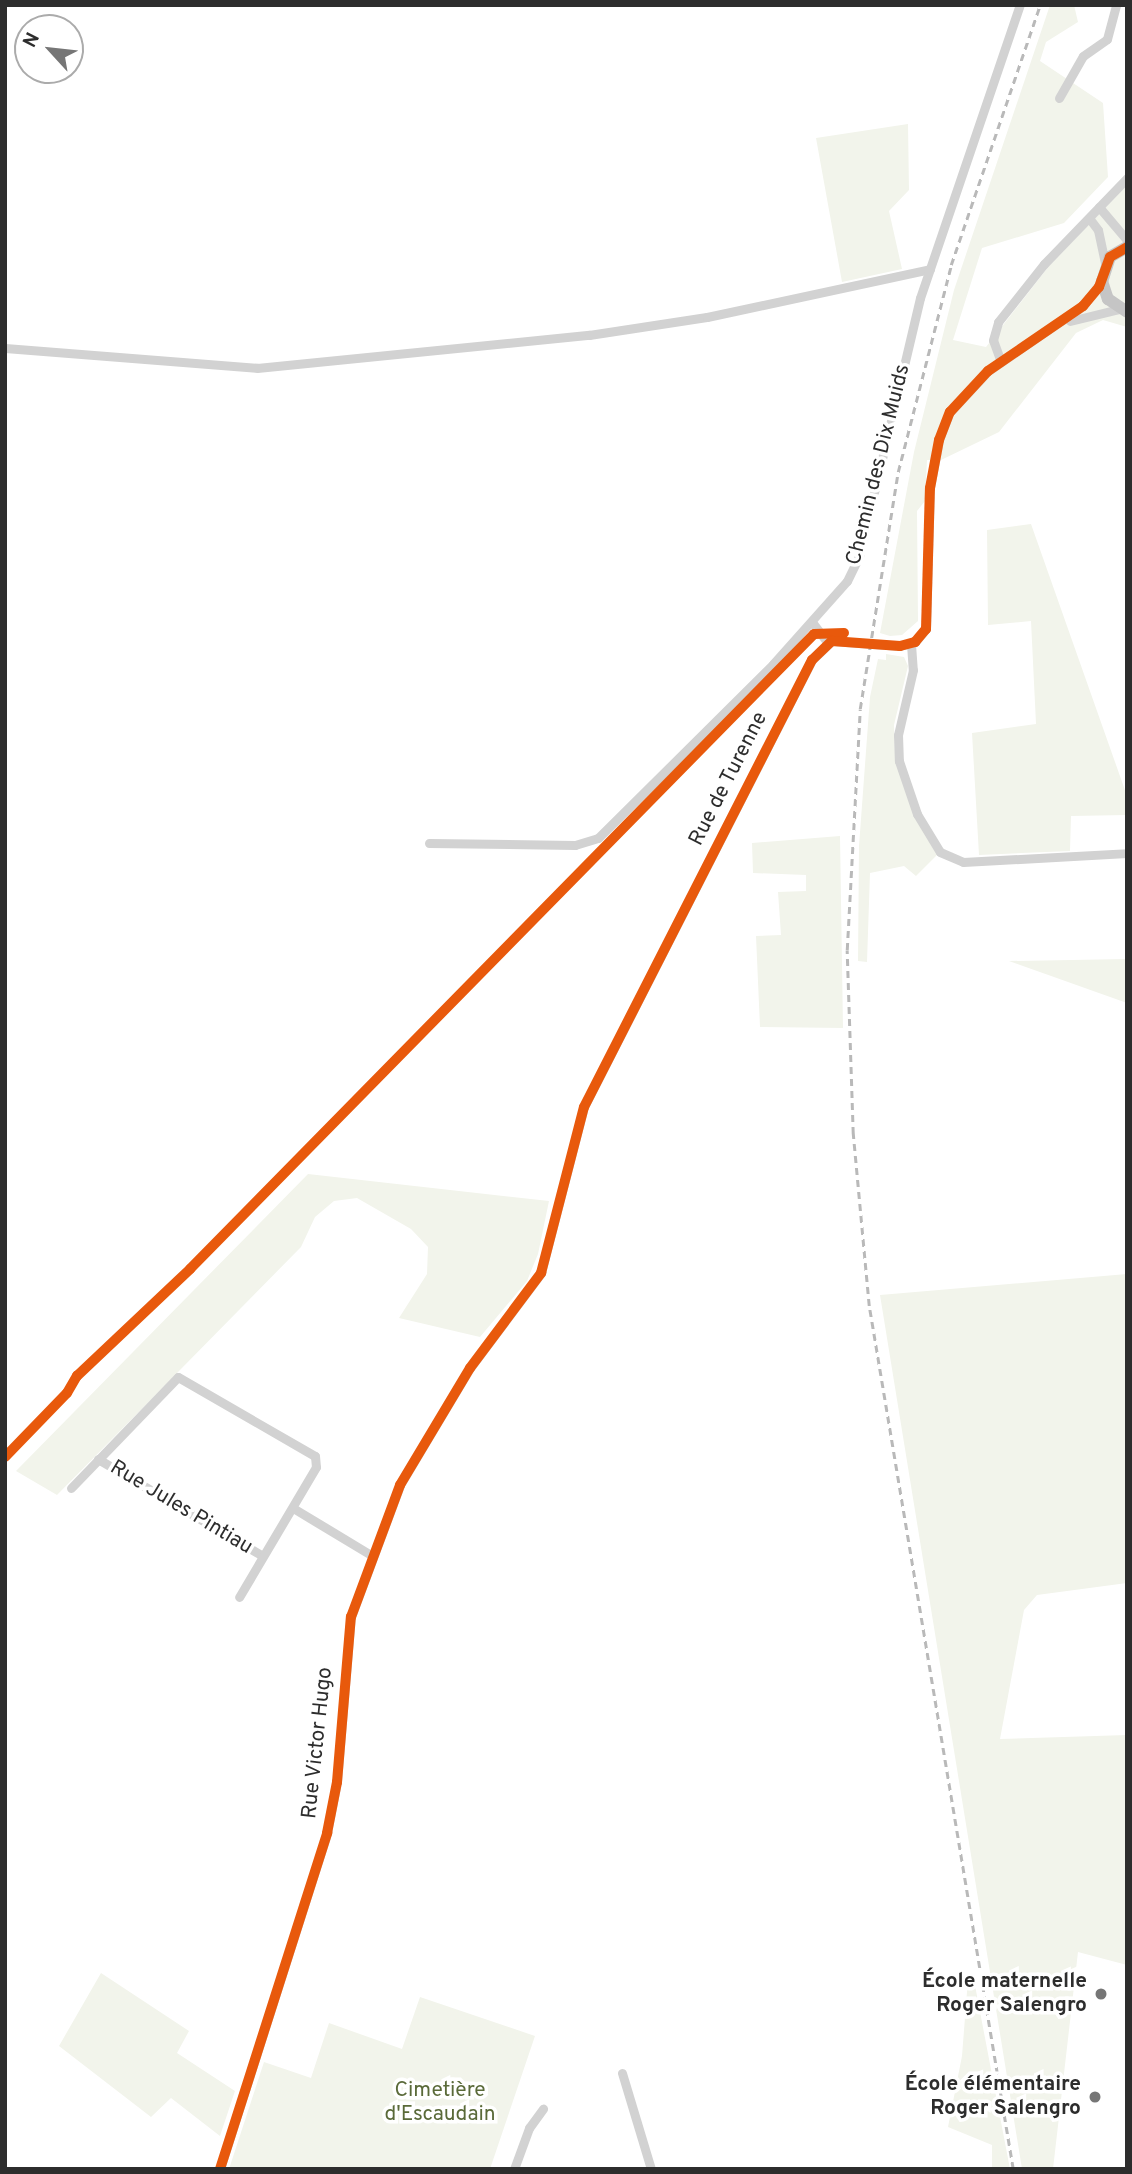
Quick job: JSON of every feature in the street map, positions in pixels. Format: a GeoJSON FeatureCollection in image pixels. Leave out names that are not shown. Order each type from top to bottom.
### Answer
{"type":"FeatureCollection","features":[{"type":"Feature","properties":{"kind":"main road"},"geometry":{"type":"LineString","coordinates":[[1123,311],[1108,299],[1102,281],[1105,266],[1127,247]]}},
{"type":"Feature","properties":{"kind":"street","name":"Chemin des Dix Muids"},"geometry":{"type":"LineString","coordinates":[[429,843],[575,845],[598,838],[812,622],[843,587],[857,562],[930,269],[1020,5]]}},
{"type":"Feature","properties":{"kind":"street"},"geometry":{"type":"LineString","coordinates":[[1059,98],[1083,56],[1107,39],[1116,5]]}},
{"type":"Feature","properties":{"kind":"street"},"geometry":{"type":"LineString","coordinates":[[1001,362],[993,340],[998,322],[1088,218],[1127,178]]}},
{"type":"Feature","properties":{"kind":"street"},"geometry":{"type":"LineString","coordinates":[[1099,207],[1127,240]]}},
{"type":"Feature","properties":{"kind":"street"},"geometry":{"type":"LineString","coordinates":[[1088,218],[1098,230],[1105,266]]}},
{"type":"Feature","properties":{"kind":"street"},"geometry":{"type":"LineString","coordinates":[[5,348],[257,368],[589,335],[707,317],[930,269]]}},
{"type":"Feature","properties":{"kind":"street"},"geometry":{"type":"LineString","coordinates":[[1062,325],[1092,297],[1102,281]]}},
{"type":"Feature","properties":{"kind":"street"},"geometry":{"type":"LineString","coordinates":[[812,622],[828,643],[911,644],[922,635],[930,618],[929,500],[939,440],[960,398],[1001,362],[1062,325],[1100,310],[1123,311]]}},
{"type":"Feature","properties":{"kind":"street","name":"Rue de Turenne"},"geometry":{"type":"LineString","coordinates":[[491,1339],[533,1286],[547,1261],[584,1107],[805,672],[828,643]]}},
{"type":"Feature","properties":{"kind":"street"},"geometry":{"type":"LineString","coordinates":[[911,644],[913,670],[898,754],[917,814],[940,852],[963,862],[1127,853]]}},
{"type":"Feature","properties":{"kind":"street","name":"Rue Victor Hugo"},"geometry":{"type":"LineString","coordinates":[[220,2169],[329,1823],[349,1626],[371,1555],[404,1476],[491,1339]]}},
{"type":"Feature","properties":{"kind":"street"},"geometry":{"type":"LineString","coordinates":[[71,1488],[181,1377],[315,1456],[316,1467],[239,1597]]}},
{"type":"Feature","properties":{"kind":"street","name":"Rue Jules Pintiau"},"geometry":{"type":"LineString","coordinates":[[99,1459],[263,1556]]}},
{"type":"Feature","properties":{"kind":"street"},"geometry":{"type":"LineString","coordinates":[[293,1508],[371,1555]]}},
{"type":"Feature","properties":{"kind":"street"},"geometry":{"type":"LineString","coordinates":[[622,2073],[651,2169]]}},
{"type":"Feature","properties":{"kind":"street"},"geometry":{"type":"LineString","coordinates":[[514,2169],[529,2128],[543,2109]]}},
{"type":"Feature","properties":{"kind":"green space"},"geometry":{"type":"Polygon","coordinates":[[[1050,5],[1074,5],[1078,22],[1046,42],[1040,61],[1103,103],[1108,177],[1064,223],[982,248],[953,340],[986,347],[1049,266],[1127,185],[1127,327],[1103,320],[1076,333],[999,432],[941,460],[927,460],[925,501],[917,511],[918,621],[902,635],[890,636],[880,633],[914,452],[954,290],[1050,5]]]}},
{"type":"Feature","properties":{"kind":"green space"},"geometry":{"type":"Polygon","coordinates":[[[908,124],[909,190],[889,211],[902,269],[842,282],[816,138],[908,124]]]}},
{"type":"Feature","properties":{"kind":"green space"},"geometry":{"type":"Polygon","coordinates":[[[1031,524],[1127,796],[1127,815],[1071,816],[1070,851],[979,855],[972,733],[1036,724],[1031,621],[988,625],[987,530],[1031,524]]]}},
{"type":"Feature","properties":{"kind":"green space"},"geometry":{"type":"Polygon","coordinates":[[[886,654],[904,657],[908,666],[894,725],[895,755],[914,814],[937,855],[916,876],[904,866],[870,873],[867,962],[858,961],[859,846],[870,697],[878,659],[886,660],[886,654]]]}},
{"type":"Feature","properties":{"kind":"green space"},"geometry":{"type":"Polygon","coordinates":[[[840,836],[843,1028],[760,1027],[756,936],[781,935],[778,892],[806,891],[806,875],[753,873],[752,843],[840,836]]]}},
{"type":"Feature","properties":{"kind":"green space"},"geometry":{"type":"Polygon","coordinates":[[[1127,959],[1127,1003],[1009,961],[1127,959]]]}},
{"type":"Feature","properties":{"kind":"green space"},"geometry":{"type":"Polygon","coordinates":[[[308,1174],[549,1201],[538,1254],[527,1281],[480,1337],[399,1318],[427,1274],[428,1247],[411,1229],[357,1198],[334,1201],[315,1217],[301,1247],[57,1495],[16,1471],[308,1174]]]}},
{"type":"Feature","properties":{"kind":"green space"},"geometry":{"type":"Polygon","coordinates":[[[1127,1274],[1127,1583],[1037,1595],[1024,1610],[1000,1739],[1127,1735],[1127,1965],[1078,1952],[1053,2169],[1022,2169],[880,1295],[1127,1274]]]}},
{"type":"Feature","properties":{"kind":"green space"},"geometry":{"type":"Polygon","coordinates":[[[101,1973],[189,2031],[177,2053],[235,2091],[220,2136],[171,2098],[151,2117],[59,2046],[101,1973]]]}},
{"type":"Feature","properties":{"kind":"green space"},"geometry":{"type":"Polygon","coordinates":[[[973,1975],[1010,2169],[992,2169],[992,2145],[948,2127],[962,2056],[968,1979],[973,1975]]]}},
{"type":"Feature","properties":{"kind":"green space","name":"Cimetière d'Escaudain"},"geometry":{"type":"Polygon","coordinates":[[[420,1997],[535,2036],[490,2169],[229,2169],[264,2062],[311,2078],[329,2023],[402,2049],[420,1997]]]}},
{"type":"Feature","properties":{"kind":"railway"},"geometry":{"type":"LineString","coordinates":[[1013,2169],[869,1306],[853,1134],[847,950],[860,709],[898,472],[951,265],[1040,5]]}},
{"type":"Feature","properties":{"kind":"cycle path"},"geometry":{"type":"LineString","coordinates":[[220,2169],[327,1833],[337,1782],[351,1617],[400,1485],[470,1368],[541,1273],[584,1107],[812,660],[832,641],[900,646],[915,642],[926,629],[930,488],[939,440],[950,412],[988,371],[1083,306],[1099,287],[1110,257],[1127,247]]}},
{"type":"Feature","properties":{"kind":"cycle path"},"geometry":{"type":"LineString","coordinates":[[5,1457],[67,1393],[77,1376],[190,1269],[814,634],[844,633]]}},
{"type":"Feature","properties":{"kind":"place","name":"École maternelle Roger Salengro"},"geometry":{"type":"Point","coordinates":[1101,1994]}},
{"type":"Feature","properties":{"kind":"place","name":"École élémentaire Roger Salengro"},"geometry":{"type":"Point","coordinates":[1095,2097]}}]}
